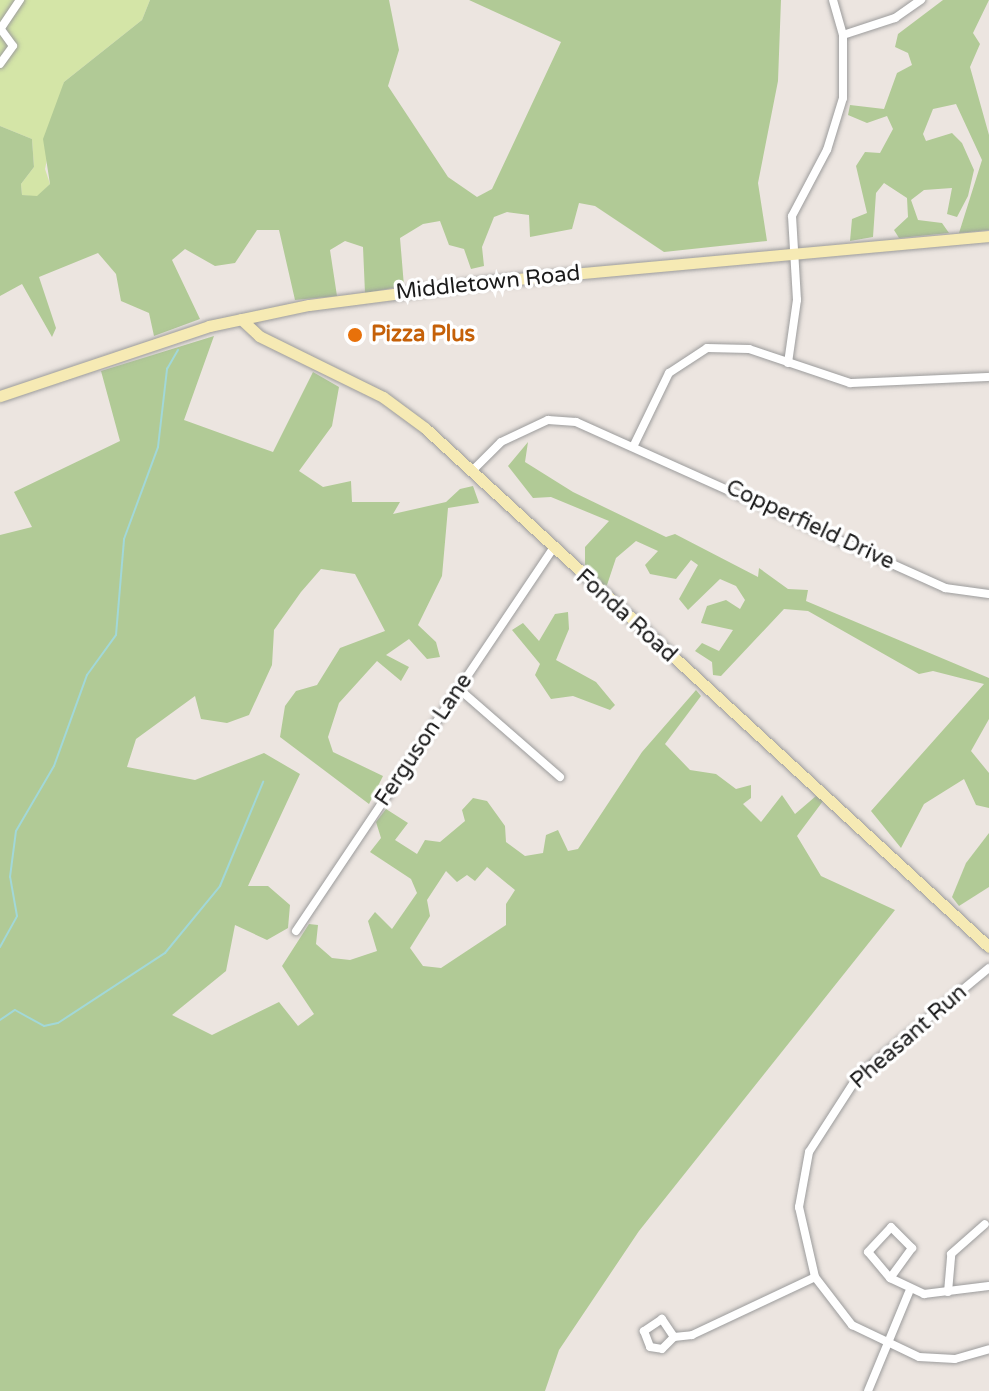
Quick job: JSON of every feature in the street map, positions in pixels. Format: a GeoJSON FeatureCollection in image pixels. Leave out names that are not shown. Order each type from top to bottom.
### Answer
{"type":"FeatureCollection","features":[{"type":"Feature","properties":{"kind":"street"},"geometry":{"type":"LineString","coordinates":[[0,64],[13,46],[0,28],[20,0]]}},
{"type":"Feature","properties":{"kind":"street"},"geometry":{"type":"LineString","coordinates":[[788,363],[797,300],[793,253],[797,202],[839,115],[843,35],[833,0]]}},
{"type":"Feature","properties":{"kind":"street"},"geometry":{"type":"LineString","coordinates":[[843,35],[895,18],[921,0]]}},
{"type":"Feature","properties":{"kind":"street","name":"Middletown Road"},"geometry":{"type":"LineString","coordinates":[[0,396],[241,319],[495,281],[989,236]]}},
{"type":"Feature","properties":{"kind":"street","name":"Fonda Road"},"geometry":{"type":"LineString","coordinates":[[241,319],[259,336],[404,410],[552,550],[865,826],[989,947]]}},
{"type":"Feature","properties":{"kind":"street"},"geometry":{"type":"LineString","coordinates":[[634,445],[669,373],[696,352],[738,347],[829,378],[878,385],[989,377]]}},
{"type":"Feature","properties":{"kind":"street","name":"Copperfield Drive"},"geometry":{"type":"LineString","coordinates":[[471,472],[501,442],[548,420],[576,422],[634,445],[945,588],[989,594]]}},
{"type":"Feature","properties":{"kind":"street","name":"Ferguson Lane"},"geometry":{"type":"LineString","coordinates":[[296,931],[552,550]]}},
{"type":"Feature","properties":{"kind":"street"},"geometry":{"type":"LineString","coordinates":[[459,689],[560,777]]}},
{"type":"Feature","properties":{"kind":"street","name":"Pheasant Run"},"geometry":{"type":"LineString","coordinates":[[989,968],[858,1076],[818,1134],[803,1171],[799,1207],[815,1277],[852,1325],[887,1345],[937,1359],[989,1349]]}},
{"type":"Feature","properties":{"kind":"street"},"geometry":{"type":"LineString","coordinates":[[948,1292],[951,1254],[985,1224]]}},
{"type":"Feature","properties":{"kind":"street"},"geometry":{"type":"LineString","coordinates":[[890,1278],[912,1248],[891,1227],[868,1252],[890,1278],[909,1292],[948,1292],[989,1286]]}},
{"type":"Feature","properties":{"kind":"street"},"geometry":{"type":"LineString","coordinates":[[674,1337],[692,1335],[815,1277]]}},
{"type":"Feature","properties":{"kind":"street"},"geometry":{"type":"LineString","coordinates":[[868,1391],[909,1292]]}},
{"type":"Feature","properties":{"kind":"green space"},"geometry":{"type":"Polygon","coordinates":[[[0,0],[150,0],[142,20],[64,82],[45,169],[50,184],[37,197],[22,195],[21,184],[34,167],[32,139],[0,126],[0,0]]]}},
{"type":"Feature","properties":{"kind":"green space"},"geometry":{"type":"Polygon","coordinates":[[[150,0],[389,0],[399,50],[388,86],[448,177],[477,197],[492,189],[561,42],[469,0],[781,0],[778,81],[758,183],[767,241],[664,252],[595,206],[579,203],[572,229],[530,237],[529,215],[507,212],[494,217],[482,247],[484,266],[471,269],[464,249],[449,245],[440,221],[423,224],[400,238],[404,286],[365,293],[363,247],[345,241],[330,250],[337,296],[295,300],[279,230],[257,230],[235,263],[215,266],[185,249],[172,260],[200,319],[154,336],[149,313],[121,301],[116,274],[98,253],[39,277],[56,328],[52,337],[22,284],[0,296],[0,126],[32,139],[34,167],[21,184],[22,195],[37,196],[50,184],[43,139],[64,82],[142,20],[150,0]]]}},
{"type":"Feature","properties":{"kind":"green space"},"geometry":{"type":"Polygon","coordinates":[[[943,0],[989,0],[973,33],[980,44],[970,67],[989,135],[989,230],[959,233],[982,160],[956,104],[933,109],[923,134],[926,141],[952,133],[962,143],[974,170],[968,196],[957,217],[947,214],[952,188],[924,190],[911,200],[918,220],[942,223],[949,233],[899,238],[894,230],[908,217],[907,198],[884,183],[876,193],[873,237],[850,241],[852,219],[867,213],[856,166],[865,152],[880,153],[893,129],[887,116],[867,123],[848,115],[850,105],[884,109],[897,73],[912,65],[908,53],[895,47],[898,34],[943,0]]]}},
{"type":"Feature","properties":{"kind":"green space"},"geometry":{"type":"Polygon","coordinates":[[[214,336],[184,420],[273,452],[313,372],[339,387],[332,426],[299,471],[323,487],[351,481],[352,502],[400,502],[393,514],[446,502],[460,489],[473,486],[479,503],[448,508],[442,576],[418,625],[436,642],[440,657],[427,659],[409,639],[386,655],[409,667],[401,681],[377,661],[339,703],[328,737],[333,752],[383,776],[369,804],[280,737],[285,706],[296,691],[317,685],[340,648],[385,631],[355,574],[321,569],[301,592],[274,630],[272,665],[249,715],[227,723],[201,719],[195,696],[136,739],[127,767],[195,780],[264,753],[300,774],[248,886],[268,886],[290,905],[288,928],[267,940],[235,925],[226,971],[172,1015],[212,1035],[279,1002],[298,1026],[314,1014],[282,966],[309,924],[318,925],[316,944],[332,958],[350,960],[377,951],[368,921],[375,912],[392,929],[417,893],[411,879],[370,852],[381,838],[376,822],[386,809],[408,823],[395,840],[417,854],[425,840],[440,842],[465,821],[462,810],[473,798],[487,801],[505,826],[506,842],[525,856],[543,853],[546,835],[558,830],[568,851],[578,849],[642,752],[696,690],[701,696],[665,744],[690,770],[716,774],[736,789],[751,785],[751,798],[743,804],[761,822],[782,795],[795,814],[816,796],[823,801],[797,836],[821,876],[895,910],[639,1231],[559,1350],[545,1391],[0,1391],[0,535],[32,527],[14,492],[120,441],[101,371],[214,336]],[[487,867],[475,881],[467,875],[457,882],[446,871],[427,900],[430,916],[410,948],[423,966],[441,968],[506,925],[506,904],[515,890],[487,867]]]}},
{"type":"Feature","properties":{"kind":"green space"},"geometry":{"type":"Polygon","coordinates":[[[528,442],[525,462],[573,492],[666,537],[675,534],[758,577],[759,568],[788,589],[808,590],[806,601],[989,678],[989,719],[971,751],[989,773],[989,808],[976,805],[964,779],[924,804],[901,848],[871,811],[984,684],[933,671],[919,674],[808,611],[784,609],[721,676],[713,675],[712,662],[695,651],[702,643],[719,651],[733,630],[701,623],[707,606],[726,600],[740,609],[745,600],[736,586],[720,579],[688,610],[679,599],[698,565],[691,560],[676,579],[650,574],[645,565],[658,551],[636,541],[616,558],[606,588],[585,569],[585,547],[609,521],[551,497],[533,498],[508,466],[528,442]]]}},
{"type":"Feature","properties":{"kind":"green space"},"geometry":{"type":"Polygon","coordinates":[[[568,612],[569,629],[556,660],[596,682],[615,705],[610,710],[573,696],[551,699],[535,675],[540,664],[512,630],[523,623],[539,641],[555,614],[568,612]]]}},
{"type":"Feature","properties":{"kind":"green space"},"geometry":{"type":"Polygon","coordinates":[[[989,833],[989,887],[959,906],[952,897],[966,863],[989,833]]]}},
{"type":"Feature","properties":{"kind":"waterway"},"geometry":{"type":"LineString","coordinates":[[0,947],[17,916],[10,877],[16,831],[54,766],[87,675],[116,635],[124,539],[158,447],[167,369],[178,350]]}},
{"type":"Feature","properties":{"kind":"waterway"},"geometry":{"type":"LineString","coordinates":[[0,1020],[15,1010],[44,1026],[58,1023],[165,953],[220,886],[263,782]]}},
{"type":"Feature","properties":{"kind":"place","name":"Pizza Plus"},"geometry":{"type":"Point","coordinates":[355,335]}}]}
